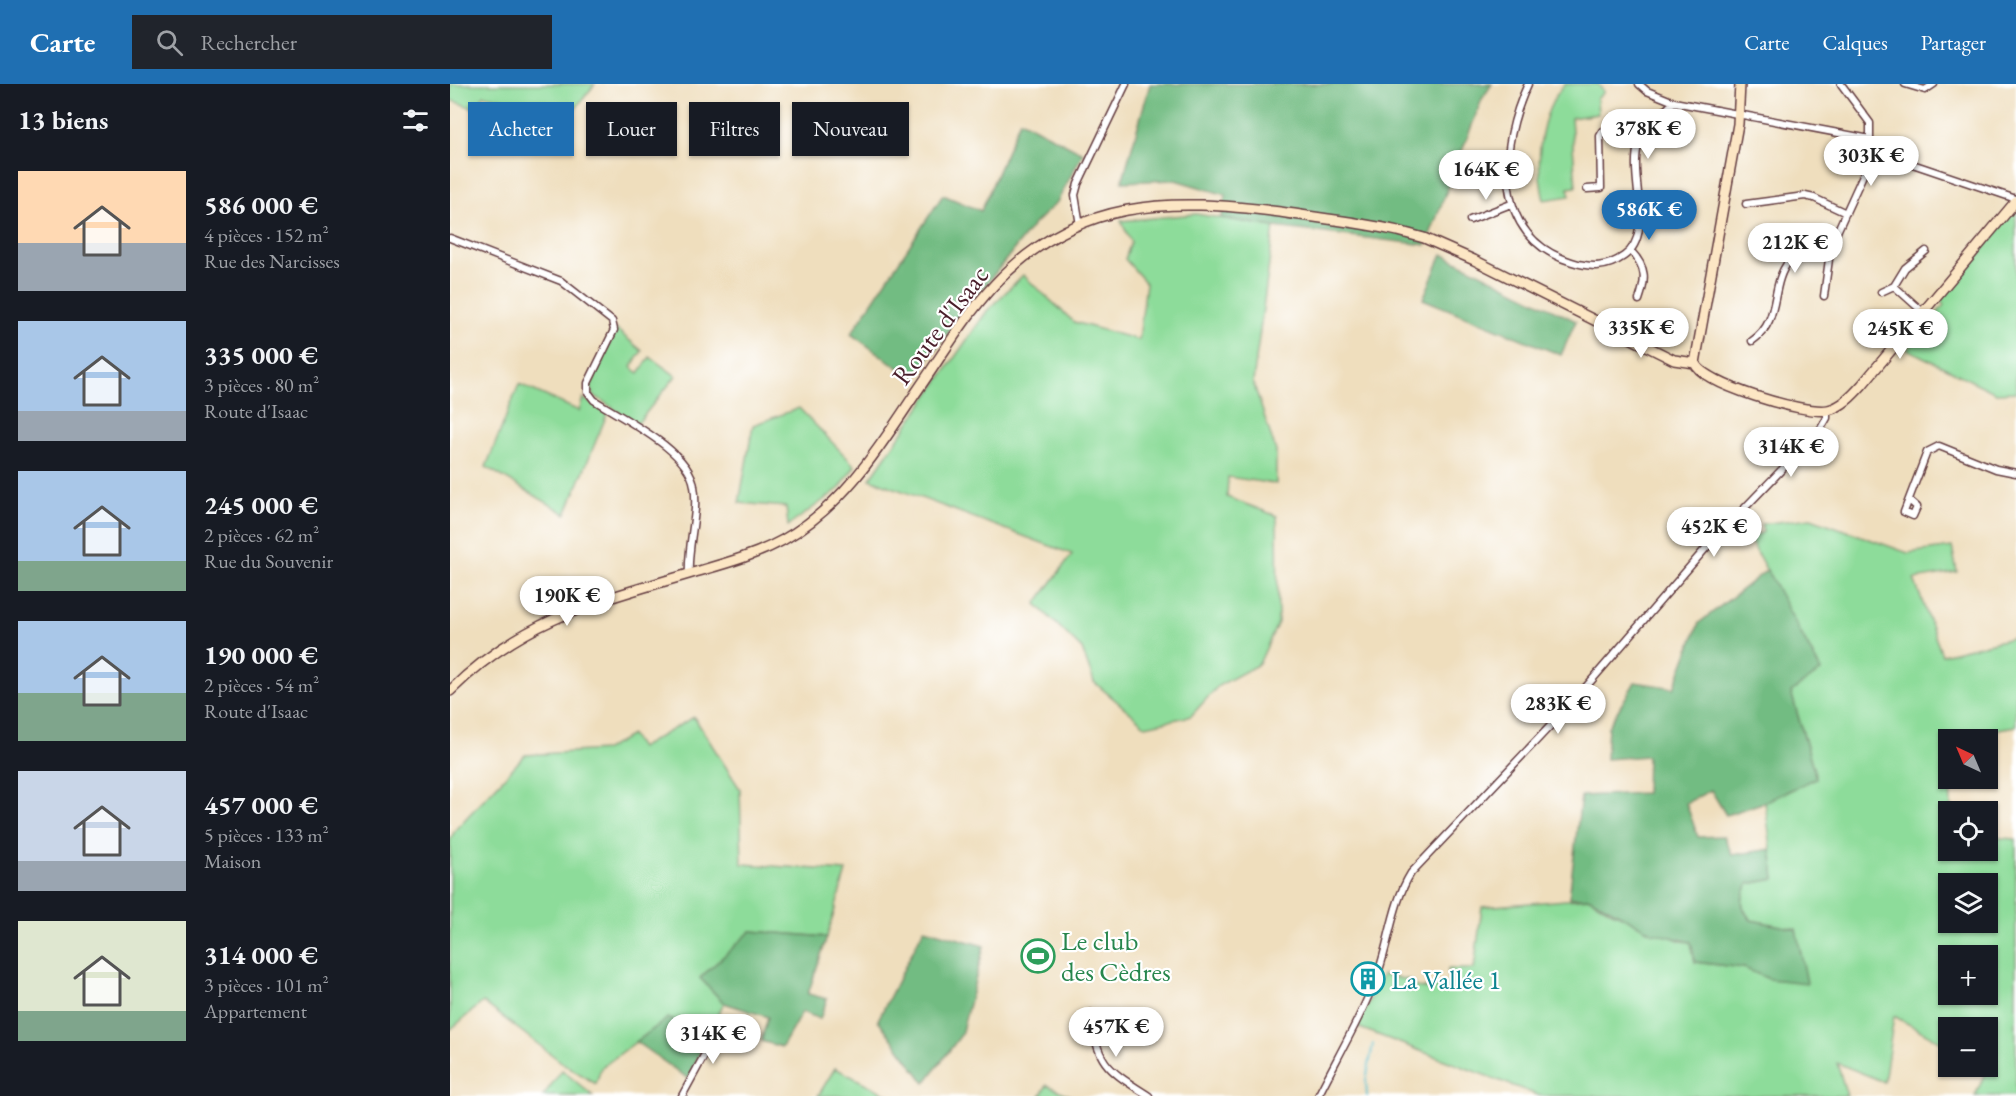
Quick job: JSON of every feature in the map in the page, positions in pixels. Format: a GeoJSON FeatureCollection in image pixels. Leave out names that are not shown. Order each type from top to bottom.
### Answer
{"type":"FeatureCollection","features":[{"type":"Feature","properties":{"kind":"street"},"geometry":{"type":"LineString","coordinates":[[1080,225],[1075,195],[1078,184],[1126,84]]}},
{"type":"Feature","properties":{"kind":"street"},"geometry":{"type":"LineString","coordinates":[[1528,84],[1511,129],[1507,172],[1511,204],[1527,232],[1550,252],[1584,266],[1610,264],[1631,251],[1638,238],[1635,160],[1639,143],[1644,133],[1674,102]]}},
{"type":"Feature","properties":{"kind":"street"},"geometry":{"type":"LineString","coordinates":[[1639,84],[1674,102],[1739,112],[1870,139]]}},
{"type":"Feature","properties":{"kind":"street"},"geometry":{"type":"LineString","coordinates":[[1740,84],[1739,112],[1695,363],[1697,369],[1707,377],[1736,389],[1791,406],[1827,410],[1853,395],[2016,200],[1874,151]]}},
{"type":"Feature","properties":{"kind":"street"},"geometry":{"type":"LineString","coordinates":[[1752,341],[1768,327],[1783,270],[1789,261],[1808,245],[1832,237],[1837,232],[1874,151],[1870,139],[1870,123],[1841,84]]}},
{"type":"Feature","properties":{"kind":"street"},"geometry":{"type":"LineString","coordinates":[[1905,84],[1925,90],[1934,84]]}},
{"type":"Feature","properties":{"kind":"street"},"geometry":{"type":"LineString","coordinates":[[1587,189],[1601,188],[1600,136],[1603,131],[1613,130],[1639,143]]}},
{"type":"Feature","properties":{"kind":"street"},"geometry":{"type":"LineString","coordinates":[[1746,204],[1805,196],[1815,198],[1846,213]]}},
{"type":"Feature","properties":{"kind":"street","name":"Route d'Isaac"},"geometry":{"type":"LineString","coordinates":[[450,691],[495,652],[532,628],[574,609],[761,550],[801,529],[832,504],[865,468],[950,344],[996,283],[1045,243],[1080,225],[1123,210],[1156,204],[1192,203],[1292,214],[1391,230],[1441,245],[1674,360],[1695,363]]}},
{"type":"Feature","properties":{"kind":"street"},"geometry":{"type":"LineString","coordinates":[[1470,220],[1511,204]]}},
{"type":"Feature","properties":{"kind":"street"},"geometry":{"type":"LineString","coordinates":[[1824,296],[1832,237]]}},
{"type":"Feature","properties":{"kind":"street"},"geometry":{"type":"LineString","coordinates":[[450,238],[561,281],[612,321],[614,330],[588,383],[588,392],[594,400],[667,447],[685,466],[695,488],[689,574]]}},
{"type":"Feature","properties":{"kind":"street"},"geometry":{"type":"LineString","coordinates":[[1631,251],[1639,261],[1645,281],[1639,300]]}},
{"type":"Feature","properties":{"kind":"street"},"geometry":{"type":"LineString","coordinates":[[1881,292],[1894,286],[1905,268],[1926,251]]}},
{"type":"Feature","properties":{"kind":"street"},"geometry":{"type":"LineString","coordinates":[[1894,286],[1923,312]]}},
{"type":"Feature","properties":{"kind":"street"},"geometry":{"type":"LineString","coordinates":[[1318,1096],[1371,989],[1385,951],[1400,894],[1410,873],[1572,703],[1681,577],[1825,424],[1827,410]]}},
{"type":"Feature","properties":{"kind":"street"},"geometry":{"type":"LineString","coordinates":[[1909,500],[1927,452],[1940,446],[1996,469],[2016,473]]}},
{"type":"Feature","properties":{"kind":"street"},"geometry":{"type":"LineString","coordinates":[[1091,1013],[1095,1043],[1105,1064],[1149,1096]]}},
{"type":"Feature","properties":{"kind":"street"},"geometry":{"type":"LineString","coordinates":[[682,1096],[723,1021]]}},
{"type":"Feature","properties":{"kind":"green space"},"geometry":{"type":"Polygon","coordinates":[[[450,84],[595,84],[574,110],[574,102],[513,102],[484,95],[480,102],[468,102],[468,106],[450,100],[450,84]]]}},
{"type":"Feature","properties":{"kind":"green space"},"geometry":{"type":"Polygon","coordinates":[[[1150,84],[1492,84],[1482,99],[1426,245],[1274,227],[1221,218],[1226,195],[1175,180],[1122,182],[1150,84]]]}},
{"type":"Feature","properties":{"kind":"green space"},"geometry":{"type":"Polygon","coordinates":[[[1565,84],[1598,84],[1604,92],[1597,99],[1598,114],[1571,118],[1576,187],[1568,188],[1570,196],[1544,200],[1540,170],[1541,139],[1549,110],[1565,84]]]}},
{"type":"Feature","properties":{"kind":"green space"},"geometry":{"type":"Polygon","coordinates":[[[1020,120],[1083,153],[1057,202],[1033,225],[913,378],[851,334],[943,195],[981,211],[1020,120]]]}},
{"type":"Feature","properties":{"kind":"green space"},"geometry":{"type":"Polygon","coordinates":[[[2016,207],[2016,392],[1996,393],[1907,349],[1922,336],[1921,332],[1944,305],[1939,300],[1953,287],[2016,207]]]}},
{"type":"Feature","properties":{"kind":"green space"},"geometry":{"type":"Polygon","coordinates":[[[1196,214],[1274,227],[1253,382],[1276,451],[1276,484],[1228,477],[1227,497],[1277,516],[1278,622],[1259,664],[1218,686],[1191,716],[1146,726],[1094,682],[1082,649],[1036,604],[1072,554],[870,479],[987,311],[1023,275],[1074,322],[1139,340],[1146,283],[1125,259],[1131,242],[1121,221],[1196,214]]]}},
{"type":"Feature","properties":{"kind":"green space"},"geometry":{"type":"Polygon","coordinates":[[[1442,254],[1576,321],[1561,355],[1423,299],[1442,254]]]}},
{"type":"Feature","properties":{"kind":"green space"},"geometry":{"type":"Polygon","coordinates":[[[616,329],[642,351],[631,367],[639,373],[650,357],[676,376],[637,424],[592,394],[591,386],[616,329]]]}},
{"type":"Feature","properties":{"kind":"green space"},"geometry":{"type":"Polygon","coordinates":[[[519,384],[579,411],[583,398],[607,414],[566,514],[486,467],[519,384]]]}},
{"type":"Feature","properties":{"kind":"green space"},"geometry":{"type":"Polygon","coordinates":[[[799,408],[855,466],[840,488],[788,526],[786,507],[739,503],[753,425],[799,408]]]}},
{"type":"Feature","properties":{"kind":"green space"},"geometry":{"type":"Polygon","coordinates":[[[1811,518],[1908,553],[1952,547],[1957,572],[1914,579],[1942,655],[2016,637],[2016,726],[1998,729],[1938,729],[1938,789],[1950,789],[1951,801],[1938,801],[1938,861],[1998,861],[1998,838],[2016,839],[2016,1096],[1975,1096],[1984,1077],[1998,1077],[1998,1017],[1938,1017],[1938,1040],[1894,1016],[1884,1082],[1837,1063],[1847,1096],[1540,1096],[1357,1027],[1382,975],[1410,980],[1415,987],[1434,989],[1435,986],[1448,985],[1448,969],[1474,969],[1482,907],[1590,898],[1610,911],[1681,941],[1691,942],[1695,962],[1744,968],[1769,979],[1796,929],[1751,920],[1743,907],[1743,899],[1748,884],[1775,879],[1765,802],[1816,778],[1791,692],[1821,670],[1749,538],[1763,532],[1761,524],[1811,518]]]}},
{"type":"Feature","properties":{"kind":"green space"},"geometry":{"type":"Polygon","coordinates":[[[1767,570],[1821,671],[1791,692],[1816,778],[1765,802],[1726,815],[1711,790],[1686,803],[1698,837],[1724,836],[1732,855],[1771,849],[1775,879],[1748,884],[1743,907],[1751,920],[1796,929],[1807,983],[1769,979],[1744,968],[1695,962],[1691,942],[1651,932],[1590,898],[1569,898],[1581,796],[1646,793],[1647,756],[1606,759],[1608,727],[1635,682],[1674,688],[1699,623],[1767,570]]]}},
{"type":"Feature","properties":{"kind":"green space"},"geometry":{"type":"Polygon","coordinates":[[[694,717],[740,789],[742,864],[846,871],[827,937],[751,931],[700,978],[724,1003],[706,1036],[668,1018],[601,1068],[596,1084],[564,1064],[483,1002],[450,1030],[450,840],[456,829],[525,755],[605,750],[631,735],[640,748],[694,717]]]}},
{"type":"Feature","properties":{"kind":"green space"},"geometry":{"type":"Polygon","coordinates":[[[924,929],[984,946],[961,1035],[925,1083],[878,1020],[924,929]]]}},
{"type":"Feature","properties":{"kind":"green space"},"geometry":{"type":"Polygon","coordinates":[[[751,931],[827,937],[808,994],[827,999],[820,1019],[802,1012],[782,1047],[761,1041],[768,1017],[724,1003],[700,978],[751,931]]]}},
{"type":"Feature","properties":{"kind":"green space"},"geometry":{"type":"Polygon","coordinates":[[[668,1018],[706,1036],[689,1079],[636,1042],[668,1018]]]}},
{"type":"Feature","properties":{"kind":"green space"},"geometry":{"type":"Polygon","coordinates":[[[835,1068],[890,1096],[818,1096],[835,1068]]]}},
{"type":"Feature","properties":{"kind":"green space"},"geometry":{"type":"Polygon","coordinates":[[[562,1070],[592,1095],[593,1096],[543,1096],[562,1070]]]}},
{"type":"Feature","properties":{"kind":"green space"},"geometry":{"type":"Polygon","coordinates":[[[1047,1085],[1071,1096],[1040,1096],[1047,1085]]]}},
{"type":"Feature","properties":{"kind":"waterway"},"geometry":{"type":"LineString","coordinates":[[1367,1096],[1366,1080],[1373,1044]]}},
{"type":"Feature","properties":{"kind":"place","name":"Le club des Cèdres"},"geometry":{"type":"Point","coordinates":[1038,956]}},
{"type":"Feature","properties":{"kind":"place","name":"La Vallée 1"},"geometry":{"type":"Point","coordinates":[1368,979]}}]}
